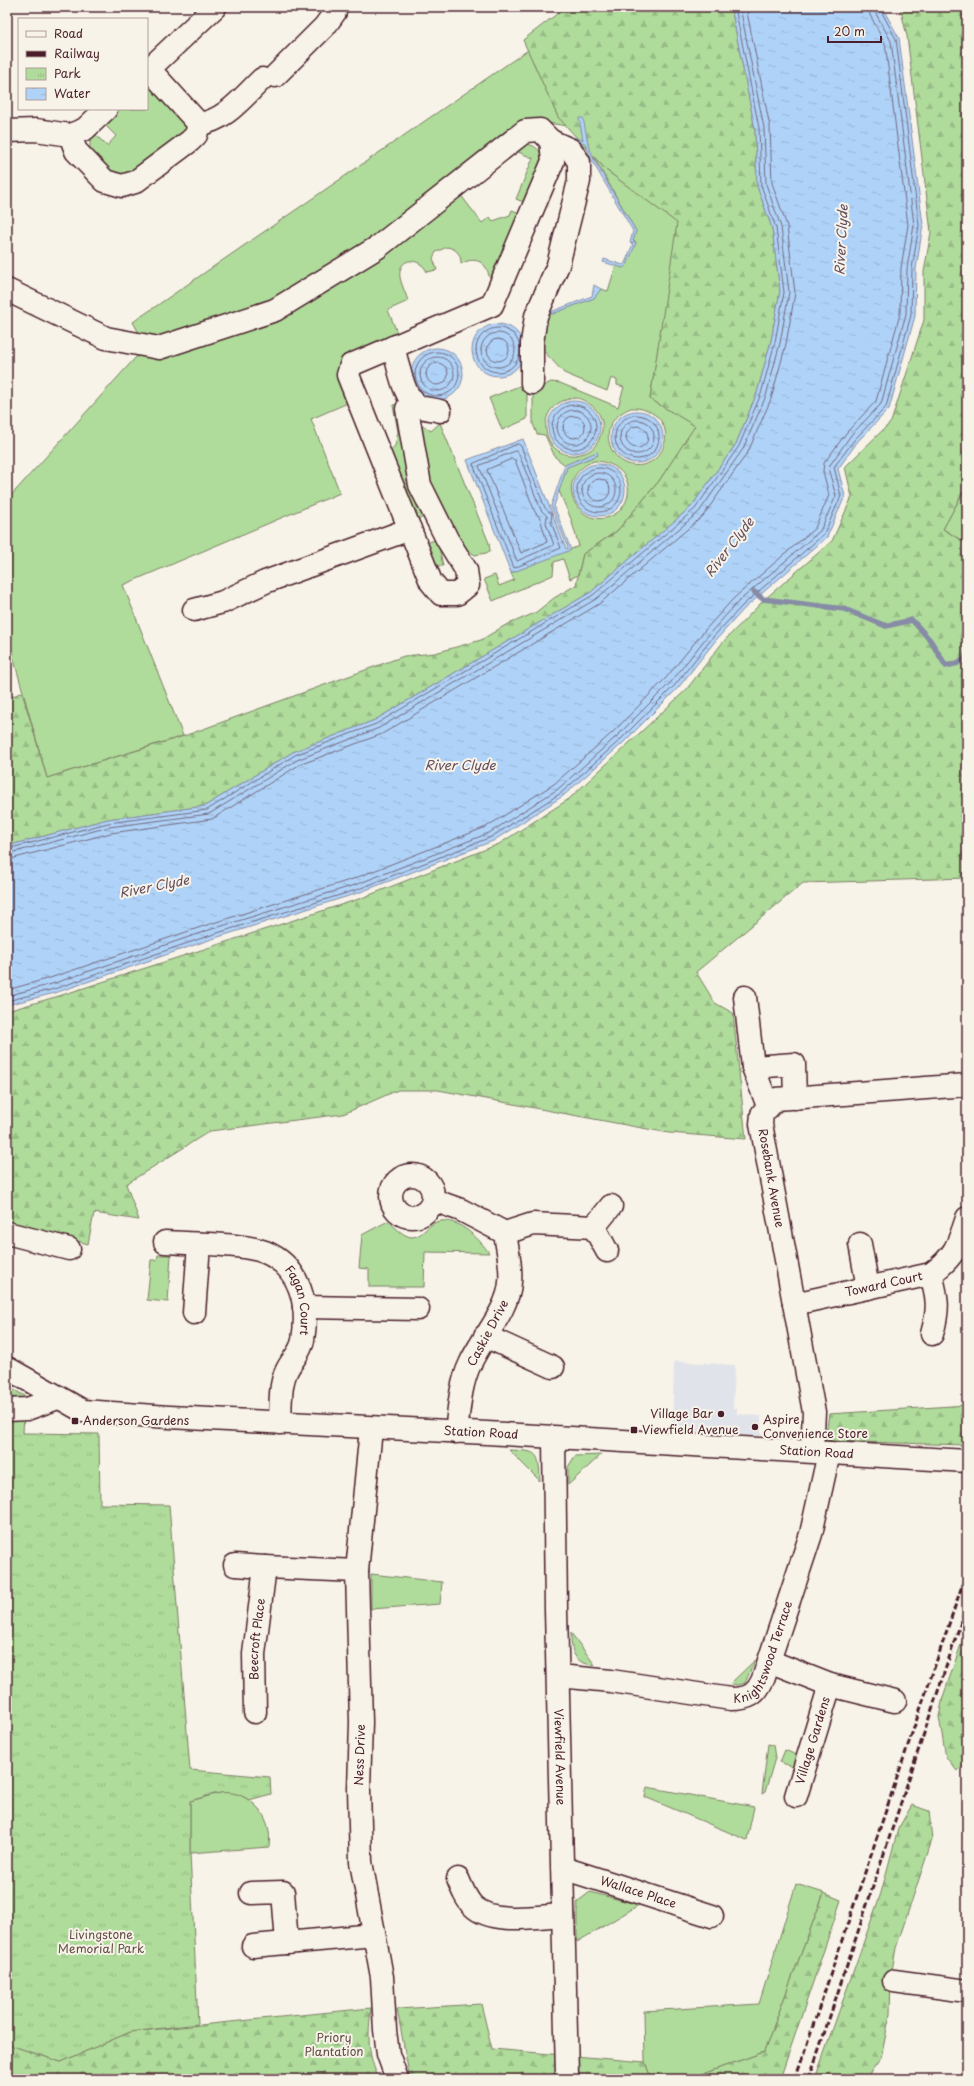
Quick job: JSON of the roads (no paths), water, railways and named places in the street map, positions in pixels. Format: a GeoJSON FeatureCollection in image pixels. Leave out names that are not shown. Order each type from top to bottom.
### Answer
{"type":"FeatureCollection","features":[{"type":"Feature","properties":{"kind":"street"},"geometry":{"type":"LineString","coordinates":[[199,124],[148,70],[215,7]]}},
{"type":"Feature","properties":{"kind":"street"},"geometry":{"type":"LineString","coordinates":[[199,124],[210,123],[220,118],[269,78],[326,26],[336,9]]}},
{"type":"Feature","properties":{"kind":"street"},"geometry":{"type":"LineString","coordinates":[[7,131],[36,130],[70,135],[85,129],[105,110]]}},
{"type":"Feature","properties":{"kind":"street"},"geometry":{"type":"LineString","coordinates":[[70,135],[76,151],[105,182],[122,186],[135,182],[190,141],[196,135],[199,124]]}},
{"type":"Feature","properties":{"kind":"street"},"geometry":{"type":"LineString","coordinates":[[7,290],[106,338],[159,348],[275,310],[378,247],[525,131],[540,130],[551,141],[571,150],[579,162],[579,181],[558,265],[536,316],[532,343],[532,383]]}},
{"type":"Feature","properties":{"kind":"street"},"geometry":{"type":"LineString","coordinates":[[412,399],[407,409],[420,485],[447,538],[466,570],[468,585],[457,594],[441,594],[431,582],[348,375],[351,365],[492,305],[553,161],[551,141]]}},
{"type":"Feature","properties":{"kind":"street"},"geometry":{"type":"LineString","coordinates":[[393,347],[404,387],[417,406],[440,411]]}},
{"type":"Feature","properties":{"kind":"street"},"geometry":{"type":"LineString","coordinates":[[194,610],[223,602],[265,582],[410,529]]}},
{"type":"Feature","properties":{"kind":"street"},"geometry":{"type":"LineString","coordinates":[[745,997],[753,1067],[768,1106],[776,1099],[967,1085]]}},
{"type":"Feature","properties":{"kind":"street"},"geometry":{"type":"LineString","coordinates":[[753,1067],[794,1064],[795,1098]]}},
{"type":"Feature","properties":{"kind":"street","name":"Rosebank Avenue"},"geometry":{"type":"LineString","coordinates":[[768,1106],[762,1114],[761,1124],[821,1452]]}},
{"type":"Feature","properties":{"kind":"street"},"geometry":{"type":"LineString","coordinates":[[433,1200],[461,1210],[505,1233],[533,1224],[594,1227]]}},
{"type":"Feature","properties":{"kind":"street"},"geometry":{"type":"LineString","coordinates":[[594,1227],[611,1206]]}},
{"type":"Feature","properties":{"kind":"street","name":"Toward Court"},"geometry":{"type":"LineString","coordinates":[[794,1304],[931,1274],[948,1261],[958,1245],[967,1218]]}},
{"type":"Feature","properties":{"kind":"street"},"geometry":{"type":"LineString","coordinates":[[594,1227],[607,1251]]}},
{"type":"Feature","properties":{"kind":"street"},"geometry":{"type":"LineString","coordinates":[[7,1233],[69,1249]]}},
{"type":"Feature","properties":{"kind":"street","name":"Caskie Drive"},"geometry":{"type":"LineString","coordinates":[[456,1432],[464,1380],[470,1364],[508,1295],[509,1260],[505,1233]]}},
{"type":"Feature","properties":{"kind":"street","name":"Fagan Court"},"geometry":{"type":"LineString","coordinates":[[165,1242],[249,1248],[266,1252],[281,1262],[292,1272],[301,1288],[304,1307],[303,1341],[298,1354],[286,1372],[282,1391],[280,1423]]}},
{"type":"Feature","properties":{"kind":"street"},"geometry":{"type":"LineString","coordinates":[[194,1313],[199,1244]]}},
{"type":"Feature","properties":{"kind":"street"},"geometry":{"type":"LineString","coordinates":[[860,1244],[868,1288]]}},
{"type":"Feature","properties":{"kind":"street"},"geometry":{"type":"LineString","coordinates":[[931,1274],[937,1297],[938,1315],[932,1334]]}},
{"type":"Feature","properties":{"kind":"street"},"geometry":{"type":"LineString","coordinates":[[304,1307],[418,1309]]}},
{"type":"Feature","properties":{"kind":"street"},"geometry":{"type":"LineString","coordinates":[[486,1336],[553,1367]]}},
{"type":"Feature","properties":{"kind":"street","name":"Station Road"},"geometry":{"type":"LineString","coordinates":[[7,1368],[82,1411],[371,1429],[456,1432],[967,1461]]}},
{"type":"Feature","properties":{"kind":"street"},"geometry":{"type":"LineString","coordinates":[[7,1410],[27,1409],[58,1398]]}},
{"type":"Feature","properties":{"kind":"street","name":"Ness Drive"},"geometry":{"type":"LineString","coordinates":[[371,1429],[357,1571],[361,1722],[359,1789],[360,1862],[382,1977],[388,2054],[397,2079]]}},
{"type":"Feature","properties":{"kind":"street","name":"Viewfield Avenue"},"geometry":{"type":"LineString","coordinates":[[554,1438],[567,2075]]}},
{"type":"Feature","properties":{"kind":"street","name":"Knightswood Terrace"},"geometry":{"type":"LineString","coordinates":[[558,1676],[743,1699],[753,1696],[758,1689],[769,1661],[811,1534],[821,1452]]}},
{"type":"Feature","properties":{"kind":"street"},"geometry":{"type":"LineString","coordinates":[[235,1565],[357,1571]]}},
{"type":"Feature","properties":{"kind":"street","name":"Beecroft Place"},"geometry":{"type":"LineString","coordinates":[[255,1712],[254,1654],[265,1567]]}},
{"type":"Feature","properties":{"kind":"street","name":"Village Gardens"},"geometry":{"type":"LineString","coordinates":[[769,1661],[830,1684],[895,1701]]}},
{"type":"Feature","properties":{"kind":"street","name":"Village Gardens"},"geometry":{"type":"LineString","coordinates":[[796,1796],[830,1684]]}},
{"type":"Feature","properties":{"kind":"street","name":"Wallace Place"},"geometry":{"type":"LineString","coordinates":[[563,1868],[712,1916]]}},
{"type":"Feature","properties":{"kind":"street"},"geometry":{"type":"LineString","coordinates":[[458,1879],[464,1894],[473,1907],[495,1918],[564,1915]]}},
{"type":"Feature","properties":{"kind":"street"},"geometry":{"type":"LineString","coordinates":[[252,1893],[282,1892],[287,1943]]}},
{"type":"Feature","properties":{"kind":"street"},"geometry":{"type":"LineString","coordinates":[[253,1946],[374,1935]]}},
{"type":"Feature","properties":{"kind":"street"},"geometry":{"type":"LineString","coordinates":[[894,1981],[967,1991]]}},
{"type":"Feature","properties":{"kind":"water","name":"River Clyde"},"geometry":{"type":"Polygon","coordinates":[[[731,7],[882,7],[899,38],[923,225],[916,269],[915,316],[889,409],[858,441],[838,469],[845,496],[827,537],[744,609],[716,640],[678,688],[623,743],[563,796],[493,841],[358,893],[212,939],[55,993],[7,1005],[7,846],[108,819],[205,806],[293,752],[375,720],[591,592],[691,507],[736,444],[757,393],[771,341],[780,291],[772,228],[757,186],[755,129],[731,7]]]}},
{"type":"Feature","properties":{"kind":"water"},"geometry":{"type":"Polygon","coordinates":[[[579,118],[583,118],[588,143],[594,160],[636,231],[633,241],[636,243],[627,265],[623,268],[603,262],[604,259],[623,265],[625,263],[633,244],[630,243],[633,231],[592,161],[585,143],[564,138],[565,135],[583,140],[579,118]]]}},
{"type":"Feature","properties":{"kind":"water"},"geometry":{"type":"Polygon","coordinates":[[[594,285],[601,289],[594,298],[544,317],[543,315],[592,296],[594,285]]]}},
{"type":"Feature","properties":{"kind":"water"},"geometry":{"type":"Polygon","coordinates":[[[498,324],[508,326],[516,332],[522,340],[524,350],[522,360],[516,368],[508,374],[498,376],[488,374],[480,368],[474,360],[472,350],[474,340],[480,332],[488,326],[498,324]]]}},
{"type":"Feature","properties":{"kind":"water"},"geometry":{"type":"Polygon","coordinates":[[[437,348],[447,350],[455,356],[461,364],[463,374],[461,384],[455,392],[447,398],[437,400],[427,398],[419,392],[413,384],[411,374],[413,364],[419,356],[427,350],[437,348]]]}},
{"type":"Feature","properties":{"kind":"water"},"geometry":{"type":"Polygon","coordinates":[[[574,401],[588,405],[596,413],[600,427],[596,441],[588,449],[574,453],[560,449],[552,441],[548,427],[552,413],[560,405],[574,401]]]}},
{"type":"Feature","properties":{"kind":"water"},"geometry":{"type":"Polygon","coordinates":[[[637,411],[651,415],[659,423],[663,437],[659,451],[651,459],[637,463],[623,459],[615,451],[611,437],[615,423],[623,415],[637,411]]]}},
{"type":"Feature","properties":{"kind":"water"},"geometry":{"type":"Polygon","coordinates":[[[523,439],[566,549],[568,548],[551,506],[565,465],[597,452],[598,455],[567,467],[554,506],[571,550],[511,573],[467,460],[523,439]]]}},
{"type":"Feature","properties":{"kind":"water"},"geometry":{"type":"Polygon","coordinates":[[[599,464],[613,468],[621,476],[625,490],[621,504],[613,512],[599,516],[585,512],[577,504],[573,490],[577,476],[585,468],[599,464]]]}},
{"type":"Feature","properties":{"kind":"waterway"},"geometry":{"type":"LineString","coordinates":[[754,592],[763,599],[844,609],[886,626],[912,620],[930,640],[946,666],[958,663],[967,657]]}},
{"type":"Feature","properties":{"kind":"railway"},"geometry":{"type":"LineString","coordinates":[[795,2079],[967,1571]]}},
{"type":"Feature","properties":{"kind":"railway"},"geometry":{"type":"LineString","coordinates":[[809,2079],[967,1604]]}},
{"type":"Feature","properties":{"kind":"place","name":"Village Bar"},"geometry":{"type":"Point","coordinates":[721,1414]}},
{"type":"Feature","properties":{"kind":"place","name":"Anderson Gardens"},"geometry":{"type":"Point","coordinates":[75,1421]}},
{"type":"Feature","properties":{"kind":"place","name":"Aspire Convenience Store"},"geometry":{"type":"Point","coordinates":[755,1427]}},
{"type":"Feature","properties":{"kind":"place","name":"Viewfield Avenue"},"geometry":{"type":"Point","coordinates":[634,1430]}},
{"type":"Feature","properties":{"kind":"park label","name":"Livingstone Memorial Park"},"geometry":{"type":"Point","coordinates":[101,1942]}},
{"type":"Feature","properties":{"kind":"park label","name":"Priory Plantation"},"geometry":{"type":"Point","coordinates":[334,2045]}}]}
